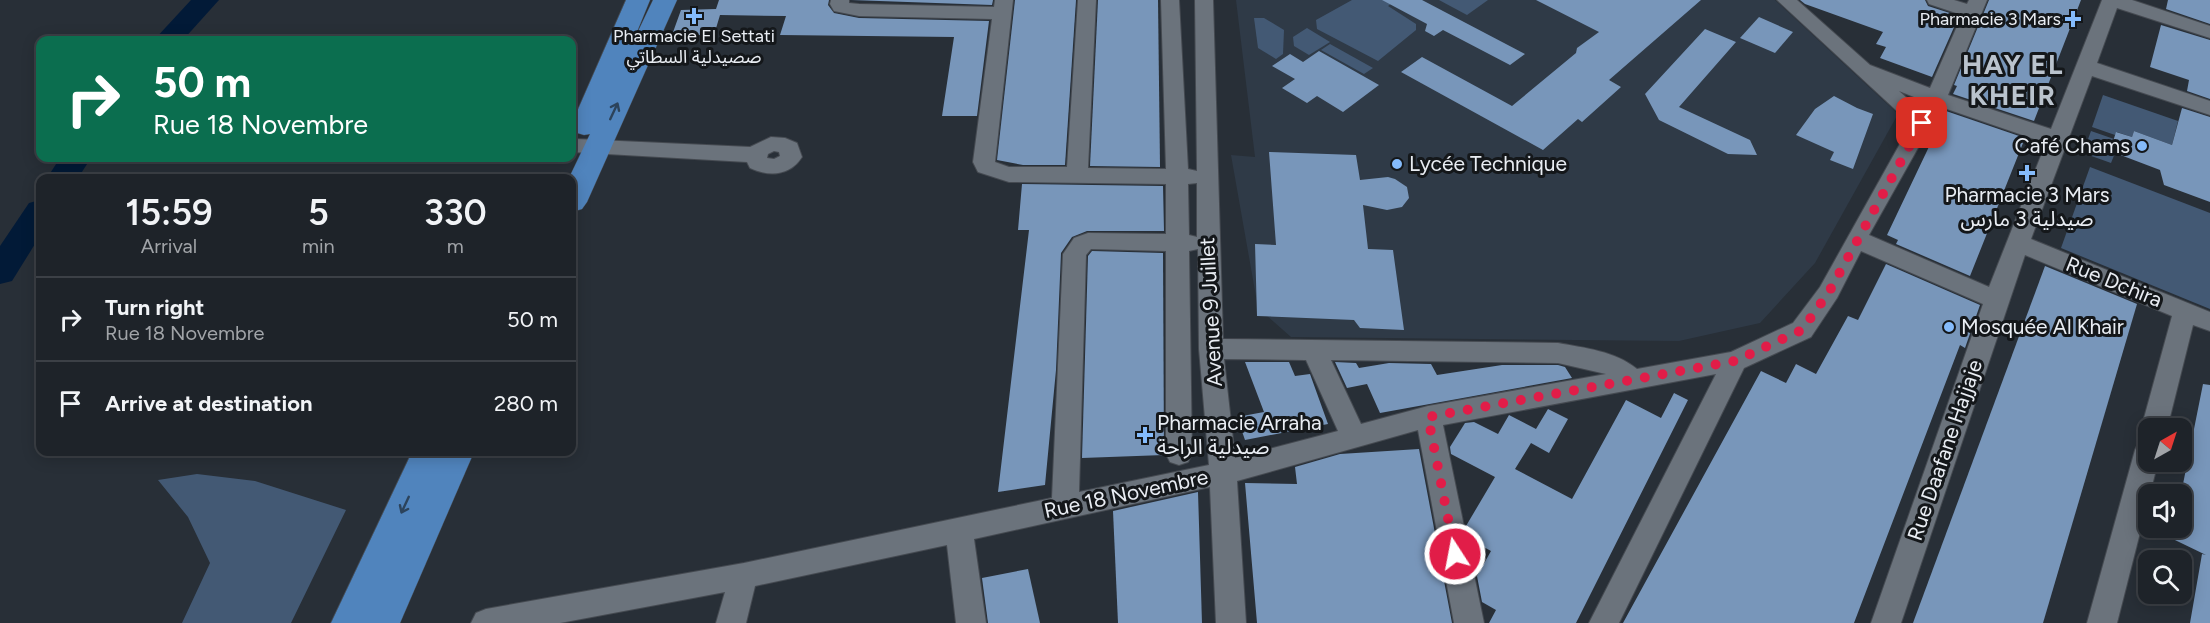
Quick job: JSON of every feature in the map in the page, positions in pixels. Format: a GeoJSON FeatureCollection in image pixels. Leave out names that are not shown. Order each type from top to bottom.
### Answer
{"type":"FeatureCollection","features":[{"type":"Feature","properties":{"kind":"main road"},"geometry":{"type":"LineString","coordinates":[[576,174],[579,152],[638,0]]}},
{"type":"Feature","properties":{"kind":"main road"},"geometry":{"type":"LineString","coordinates":[[579,152],[665,0]]}},
{"type":"Feature","properties":{"kind":"main road"},"geometry":{"type":"LineString","coordinates":[[350,623],[427,456]]}},
{"type":"Feature","properties":{"kind":"main road"},"geometry":{"type":"LineString","coordinates":[[381,623],[455,456]]}},
{"type":"Feature","properties":{"kind":"street"},"geometry":{"type":"LineString","coordinates":[[840,0],[841,8],[853,10],[1003,7],[984,162],[986,167],[1009,174],[1206,178]]}},
{"type":"Feature","properties":{"kind":"street"},"geometry":{"type":"LineString","coordinates":[[1077,176],[1087,0]]}},
{"type":"Feature","properties":{"kind":"street"},"geometry":{"type":"LineString","coordinates":[[1170,0],[1177,176],[1179,454]]}},
{"type":"Feature","properties":{"kind":"street","name":"Avenue 9 Juillet"},"geometry":{"type":"LineString","coordinates":[[1204,0],[1210,349],[1223,473],[1231,623]]}},
{"type":"Feature","properties":{"kind":"street"},"geometry":{"type":"LineString","coordinates":[[1786,0],[1922,123]]}},
{"type":"Feature","properties":{"kind":"street"},"geometry":{"type":"LineString","coordinates":[[1936,0],[1975,6]]}},
{"type":"Feature","properties":{"kind":"street"},"geometry":{"type":"LineString","coordinates":[[2112,0],[2210,32]]}},
{"type":"Feature","properties":{"kind":"street","name":"Rue Daafane Hajjaje"},"geometry":{"type":"LineString","coordinates":[[1886,623],[1996,300],[2084,66],[2112,0]]}},
{"type":"Feature","properties":{"kind":"street","name":"Rue 18 Novembre"},"geometry":{"type":"LineString","coordinates":[[499,622],[744,576],[1223,473],[1428,417],[1735,361],[1802,330],[1829,292],[1936,98],[1975,6]]}},
{"type":"Feature","properties":{"kind":"street"},"geometry":{"type":"LineString","coordinates":[[2084,66],[2210,108]]}},
{"type":"Feature","properties":{"kind":"street"},"geometry":{"type":"LineString","coordinates":[[1862,69],[1936,98],[2056,139]]}},
{"type":"Feature","properties":{"kind":"street"},"geometry":{"type":"LineString","coordinates":[[579,152],[756,155]]}},
{"type":"Feature","properties":{"kind":"street"},"geometry":{"type":"LineString","coordinates":[[1857,238],[1996,300]]}},
{"type":"Feature","properties":{"kind":"street"},"geometry":{"type":"LineString","coordinates":[[1065,507],[1075,254],[1082,244],[1088,241],[1208,244]]}},
{"type":"Feature","properties":{"kind":"street","name":"Rue Dchira"},"geometry":{"type":"LineString","coordinates":[[2018,243],[2210,322]]}},
{"type":"Feature","properties":{"kind":"street"},"geometry":{"type":"LineString","coordinates":[[2157,418],[2185,311]]}},
{"type":"Feature","properties":{"kind":"street"},"geometry":{"type":"LineString","coordinates":[[1210,349],[1558,353],[1608,364],[1632,379]]}},
{"type":"Feature","properties":{"kind":"street"},"geometry":{"type":"LineString","coordinates":[[1314,350],[1354,437]]}},
{"type":"Feature","properties":{"kind":"street"},"geometry":{"type":"LineString","coordinates":[[1604,623],[1735,361]]}},
{"type":"Feature","properties":{"kind":"street"},"geometry":{"type":"LineString","coordinates":[[1428,417],[1469,623]]}},
{"type":"Feature","properties":{"kind":"street"},"geometry":{"type":"LineString","coordinates":[[2102,623],[2142,472]]}},
{"type":"Feature","properties":{"kind":"street"},"geometry":{"type":"LineString","coordinates":[[959,531],[971,623]]}},
{"type":"Feature","properties":{"kind":"street"},"geometry":{"type":"LineString","coordinates":[[731,623],[744,576]]}},
{"type":"Feature","properties":{"kind":"shaded area","name":"Lycée Technique"},"geometry":{"type":"Polygon","coordinates":[[[1236,0],[1775,0],[1898,114],[1815,263],[1760,323],[1679,341],[1291,337],[1258,308],[1231,155],[1255,157],[1236,0]]]}},
{"type":"Feature","properties":{"kind":"shaded area"},"geometry":{"type":"Polygon","coordinates":[[[1352,0],[1396,0],[1388,6],[1416,24],[1416,30],[1378,61],[1317,29],[1316,20],[1352,0]]]}},
{"type":"Feature","properties":{"kind":"shaded area"},"geometry":{"type":"Polygon","coordinates":[[[1439,0],[1488,0],[1467,15],[1439,0]]]}},
{"type":"Feature","properties":{"kind":"shaded area"},"geometry":{"type":"Polygon","coordinates":[[[1254,18],[1264,18],[1284,30],[1283,54],[1276,59],[1258,48],[1254,18]]]}},
{"type":"Feature","properties":{"kind":"shaded area"},"geometry":{"type":"Polygon","coordinates":[[[1307,28],[1330,42],[1309,55],[1294,46],[1293,37],[1307,28]]]}},
{"type":"Feature","properties":{"kind":"shaded area"},"geometry":{"type":"Polygon","coordinates":[[[1330,44],[1373,68],[1364,74],[1321,50],[1330,44]]]}},
{"type":"Feature","properties":{"kind":"shaded area"},"geometry":{"type":"Polygon","coordinates":[[[2103,95],[2178,121],[2172,145],[2134,131],[2132,137],[2117,132],[2115,135],[2092,127],[2103,95]]]}},
{"type":"Feature","properties":{"kind":"shaded area"},"geometry":{"type":"Polygon","coordinates":[[[2091,131],[2114,139],[2110,151],[2115,153],[2111,163],[2083,153],[2091,131]]]}},
{"type":"Feature","properties":{"kind":"shaded area"},"geometry":{"type":"Polygon","coordinates":[[[2090,167],[2210,213],[2210,309],[2061,248],[2090,167]]]}},
{"type":"Feature","properties":{"kind":"shaded area"},"geometry":{"type":"Polygon","coordinates":[[[197,474],[255,481],[346,510],[291,623],[182,623],[210,563],[188,517],[158,480],[197,474]]]}},
{"type":"Feature","properties":{"kind":"building"},"geometry":{"type":"Polygon","coordinates":[[[719,0],[829,0],[828,5],[834,13],[859,18],[989,21],[977,116],[942,116],[954,37],[780,35],[786,16],[720,15],[714,35],[672,35],[681,10],[716,9],[719,0]]]}},
{"type":"Feature","properties":{"kind":"building"},"geometry":{"type":"Polygon","coordinates":[[[851,0],[993,0],[992,5],[851,0]]]}},
{"type":"Feature","properties":{"kind":"building"},"geometry":{"type":"Polygon","coordinates":[[[1015,0],[1076,0],[1065,165],[1023,165],[997,160],[1015,0]]]}},
{"type":"Feature","properties":{"kind":"building"},"geometry":{"type":"Polygon","coordinates":[[[1098,0],[1158,0],[1160,167],[1090,166],[1098,0]]]}},
{"type":"Feature","properties":{"kind":"building"},"geometry":{"type":"Polygon","coordinates":[[[1382,0],[1422,0],[1525,54],[1510,65],[1443,30],[1434,36],[1425,31],[1427,24],[1382,0]]]}},
{"type":"Feature","properties":{"kind":"building"},"geometry":{"type":"Polygon","coordinates":[[[1536,0],[1701,0],[1609,80],[1621,87],[1582,122],[1578,119],[1543,150],[1401,72],[1422,57],[1512,106],[1576,53],[1577,48],[1599,32],[1536,0]]]}},
{"type":"Feature","properties":{"kind":"building"},"geometry":{"type":"Polygon","coordinates":[[[1800,0],[1925,0],[1928,6],[1959,16],[1932,77],[1880,58],[1886,47],[1876,44],[1883,32],[1805,4],[1800,0]]]}},
{"type":"Feature","properties":{"kind":"building"},"geometry":{"type":"Polygon","coordinates":[[[1989,0],[2081,0],[2034,121],[1953,94],[1957,86],[1954,85],[1989,0]]]}},
{"type":"Feature","properties":{"kind":"building"},"geometry":{"type":"Polygon","coordinates":[[[2168,0],[2210,0],[2210,24],[2166,9],[2168,0]]]}},
{"type":"Feature","properties":{"kind":"building"},"geometry":{"type":"Polygon","coordinates":[[[1759,17],[1793,32],[1775,53],[1740,38],[1759,17]]]}},
{"type":"Feature","properties":{"kind":"building"},"geometry":{"type":"Polygon","coordinates":[[[2161,25],[2210,40],[2210,99],[2187,91],[2189,80],[2150,67],[2161,25]]]}},
{"type":"Feature","properties":{"kind":"building"},"geometry":{"type":"Polygon","coordinates":[[[1705,29],[1736,42],[1679,107],[1750,140],[1757,155],[1728,154],[1659,120],[1645,94],[1705,29]]]}},
{"type":"Feature","properties":{"kind":"building"},"geometry":{"type":"Polygon","coordinates":[[[1319,51],[1379,85],[1343,112],[1317,96],[1307,103],[1282,88],[1295,79],[1272,66],[1290,54],[1303,62],[1319,51]]]}},
{"type":"Feature","properties":{"kind":"building"},"geometry":{"type":"Polygon","coordinates":[[[1834,96],[1873,114],[1853,169],[1830,160],[1834,152],[1796,135],[1815,109],[1834,96]]]}},
{"type":"Feature","properties":{"kind":"building"},"geometry":{"type":"Polygon","coordinates":[[[2182,108],[2210,117],[2210,202],[2164,185],[2160,170],[2110,151],[2116,132],[2132,137],[2134,131],[2172,145],[2182,108]]]}},
{"type":"Feature","properties":{"kind":"building"},"geometry":{"type":"Polygon","coordinates":[[[1946,111],[2025,138],[1970,276],[1896,244],[1898,240],[1887,235],[1946,111]]]}},
{"type":"Feature","properties":{"kind":"building"},"geometry":{"type":"Polygon","coordinates":[[[1269,152],[1356,155],[1360,180],[1388,177],[1407,187],[1409,198],[1402,207],[1387,210],[1363,205],[1368,249],[1393,250],[1404,330],[1360,328],[1354,320],[1257,316],[1255,244],[1276,245],[1269,152]]]}},
{"type":"Feature","properties":{"kind":"building"},"geometry":{"type":"Polygon","coordinates":[[[1022,184],[1163,186],[1164,231],[1087,231],[1072,237],[1061,253],[1056,370],[1045,485],[998,492],[1029,230],[1018,230],[1022,184]]]}},
{"type":"Feature","properties":{"kind":"building"},"geometry":{"type":"Polygon","coordinates":[[[1092,251],[1163,253],[1164,455],[1082,458],[1088,256],[1092,251]]]}},
{"type":"Feature","properties":{"kind":"building"},"geometry":{"type":"Polygon","coordinates":[[[1886,264],[1980,305],[1965,348],[1960,345],[1854,623],[1623,623],[1761,371],[1786,383],[1796,364],[1816,374],[1848,316],[1858,320],[1886,264]]]}},
{"type":"Feature","properties":{"kind":"building"},"geometry":{"type":"Polygon","coordinates":[[[2045,266],[2137,304],[2043,623],[1913,623],[2045,266]]]}},
{"type":"Feature","properties":{"kind":"building"},"geometry":{"type":"Polygon","coordinates":[[[1245,362],[1289,362],[1295,376],[1310,374],[1328,424],[1245,440],[1237,417],[1264,412],[1245,362]]]}},
{"type":"Feature","properties":{"kind":"building"},"geometry":{"type":"Polygon","coordinates":[[[1335,362],[1356,363],[1359,368],[1389,363],[1431,364],[1437,375],[1502,365],[1558,365],[1565,367],[1572,378],[1380,413],[1367,384],[1347,388],[1335,362]]]}},
{"type":"Feature","properties":{"kind":"building"},"geometry":{"type":"Polygon","coordinates":[[[2203,384],[2210,385],[2210,623],[2190,623],[2202,554],[2206,555],[2171,538],[2192,538],[2192,484],[2183,484],[2185,472],[2192,472],[2192,439],[2203,384]]]}},
{"type":"Feature","properties":{"kind":"building"},"geometry":{"type":"Polygon","coordinates":[[[1674,393],[1688,400],[1576,623],[1489,623],[1496,610],[1482,602],[1477,576],[1491,551],[1469,539],[1466,526],[1495,477],[1451,454],[1450,447],[1465,423],[1474,422],[1498,434],[1509,415],[1536,429],[1548,409],[1568,419],[1549,453],[1531,443],[1515,469],[1572,499],[1626,400],[1661,418],[1674,393]]]}},
{"type":"Feature","properties":{"kind":"building"},"geometry":{"type":"Polygon","coordinates":[[[1419,449],[1452,623],[1257,623],[1245,483],[1297,484],[1295,467],[1340,454],[1419,449]]]}},
{"type":"Feature","properties":{"kind":"building"},"geometry":{"type":"Polygon","coordinates":[[[1198,492],[1202,623],[1118,623],[1113,511],[1198,492]]]}},
{"type":"Feature","properties":{"kind":"building"},"geometry":{"type":"Polygon","coordinates":[[[1028,569],[1040,623],[988,623],[982,578],[1028,569]]]}},
{"type":"Feature","properties":{"kind":"waterway"},"geometry":{"type":"LineString","coordinates":[[172,36],[206,0]]}},
{"type":"Feature","properties":{"kind":"waterway"},"geometry":{"type":"LineString","coordinates":[[65,174],[73,162]]}},
{"type":"Feature","properties":{"kind":"waterway"},"geometry":{"type":"LineString","coordinates":[[0,272],[36,217]]}},
{"type":"Feature","properties":{"kind":"place","name":"Pharmacie El Settati صصيدلية السطاتي"},"geometry":{"type":"Point","coordinates":[694,16]}},
{"type":"Feature","properties":{"kind":"place","name":"Pharmacie 3 Mars"},"geometry":{"type":"Point","coordinates":[2073,19]}},
{"type":"Feature","properties":{"kind":"place","name":"Café Chams"},"geometry":{"type":"Point","coordinates":[2142,146]}},
{"type":"Feature","properties":{"kind":"place","name":"Lycée Technique"},"geometry":{"type":"Point","coordinates":[1397,164]}},
{"type":"Feature","properties":{"kind":"place","name":"Pharmacie 3 Mars صيدلية 3 مارس"},"geometry":{"type":"Point","coordinates":[2027,173]}},
{"type":"Feature","properties":{"kind":"place","name":"Mosquée Al Khair"},"geometry":{"type":"Point","coordinates":[1949,327]}},
{"type":"Feature","properties":{"kind":"place","name":"Pharmacie Arraha صيدلية الراحة"},"geometry":{"type":"Point","coordinates":[1145,435]}},
{"type":"Feature","properties":{"kind":"district","name":"HAY EL KHEIR"},"geometry":{"type":"Point","coordinates":[2013,80]}},
{"type":"Feature","properties":{"kind":"route"},"geometry":{"type":"LineString","coordinates":[[1455,554],[1428,417],[1735,361],[1802,330],[1829,292],[1922,123]]}}]}
